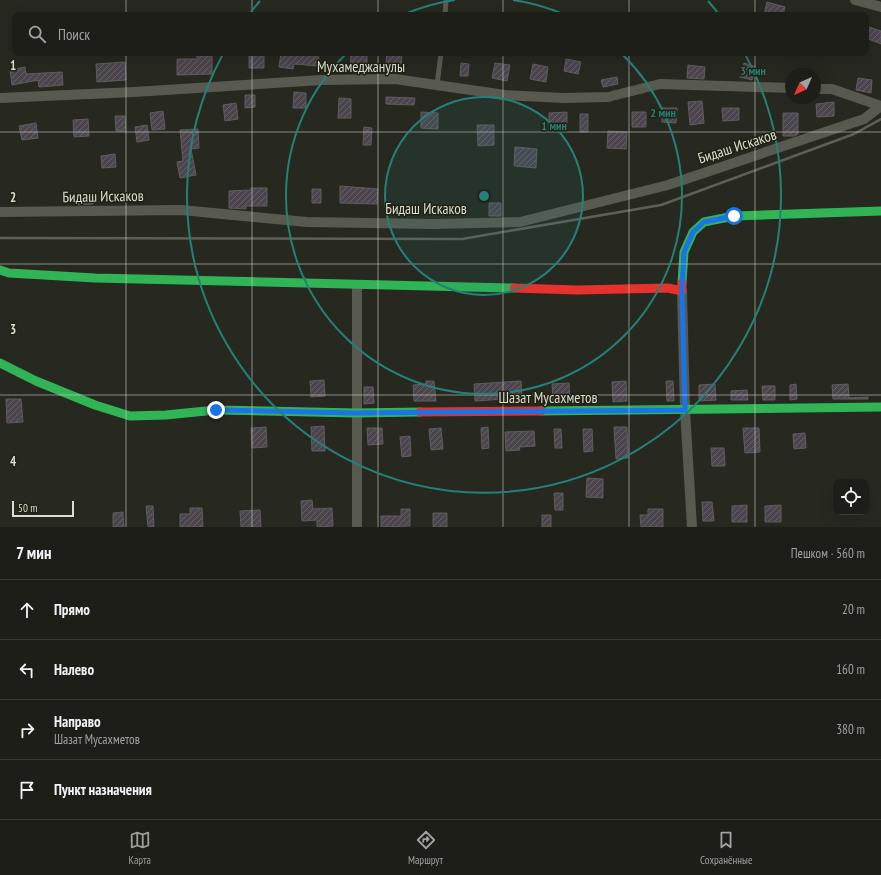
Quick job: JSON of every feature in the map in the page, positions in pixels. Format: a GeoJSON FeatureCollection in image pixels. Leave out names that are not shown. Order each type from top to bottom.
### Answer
{"type":"FeatureCollection","features":[{"type":"Feature","properties":{"kind":"street"},"geometry":{"type":"LineString","coordinates":[[855,0],[881,7]]}},
{"type":"Feature","properties":{"kind":"street","name":"Мухамеджанулы"},"geometry":{"type":"LineString","coordinates":[[0,98],[142,92],[322,80],[395,78],[505,94],[563,98],[608,97],[660,84],[785,88]]}},
{"type":"Feature","properties":{"kind":"street"},"geometry":{"type":"LineString","coordinates":[[821,89],[832,89],[881,106]]}},
{"type":"Feature","properties":{"kind":"street","name":"Бидаш Искаков"},"geometry":{"type":"LineString","coordinates":[[0,212],[180,210],[307,222],[434,224],[520,222],[668,185],[864,119],[881,106]]}},
{"type":"Feature","properties":{"kind":"street"},"geometry":{"type":"LineString","coordinates":[[692,527],[685,410],[682,291],[684,252],[693,232],[704,222],[734,216],[881,211]]}},
{"type":"Feature","properties":{"kind":"street"},"geometry":{"type":"LineString","coordinates":[[0,270],[9,273],[95,278],[577,290],[668,288],[682,291]]}},
{"type":"Feature","properties":{"kind":"street"},"geometry":{"type":"LineString","coordinates":[[357,285],[357,527]]}},
{"type":"Feature","properties":{"kind":"street","name":"Шазат Мусахметов"},"geometry":{"type":"LineString","coordinates":[[0,363],[36,381],[95,405],[130,416],[216,410],[356,413],[881,407]]}},
{"type":"Feature","properties":{"kind":"lane"},"geometry":{"type":"LineString","coordinates":[[444,12],[446,0]]}},
{"type":"Feature","properties":{"kind":"lane"},"geometry":{"type":"LineString","coordinates":[[437,85],[441,56]]}},
{"type":"Feature","properties":{"kind":"building"},"geometry":{"type":"Polygon","coordinates":[[[767,2],[785,7],[784,12],[765,12],[767,2]]]}},
{"type":"Feature","properties":{"kind":"building"},"geometry":{"type":"Polygon","coordinates":[[[869,27],[881,31],[881,44],[869,39],[869,27]]]}},
{"type":"Feature","properties":{"kind":"building"},"geometry":{"type":"Polygon","coordinates":[[[197,56],[212,56],[212,74],[177,75],[177,59],[197,59],[197,56]]]}},
{"type":"Feature","properties":{"kind":"building"},"geometry":{"type":"Polygon","coordinates":[[[249,56],[264,56],[264,68],[249,68],[249,56]]]}},
{"type":"Feature","properties":{"kind":"building"},"geometry":{"type":"Polygon","coordinates":[[[281,56],[319,56],[318,66],[294,64],[293,69],[279,67],[281,56]]]}},
{"type":"Feature","properties":{"kind":"building"},"geometry":{"type":"Polygon","coordinates":[[[351,56],[367,56],[367,71],[350,71],[351,56]]]}},
{"type":"Feature","properties":{"kind":"building"},"geometry":{"type":"Polygon","coordinates":[[[387,56],[402,56],[401,64],[386,63],[387,56]]]}},
{"type":"Feature","properties":{"kind":"building"},"geometry":{"type":"Polygon","coordinates":[[[566,59],[581,62],[578,74],[564,71],[566,59]]]}},
{"type":"Feature","properties":{"kind":"building"},"geometry":{"type":"Polygon","coordinates":[[[125,62],[126,80],[97,82],[96,64],[125,62]]]}},
{"type":"Feature","properties":{"kind":"building"},"geometry":{"type":"Polygon","coordinates":[[[461,63],[469,64],[468,76],[460,76],[461,63]]]}},
{"type":"Feature","properties":{"kind":"building"},"geometry":{"type":"Polygon","coordinates":[[[495,63],[510,65],[507,81],[492,78],[495,63]]]}},
{"type":"Feature","properties":{"kind":"building"},"geometry":{"type":"Polygon","coordinates":[[[744,63],[756,67],[752,80],[740,77],[744,63]]]}},
{"type":"Feature","properties":{"kind":"building"},"geometry":{"type":"Polygon","coordinates":[[[533,64],[548,67],[546,82],[530,79],[533,64]]]}},
{"type":"Feature","properties":{"kind":"building"},"geometry":{"type":"Polygon","coordinates":[[[688,65],[705,67],[704,79],[687,78],[688,65]]]}},
{"type":"Feature","properties":{"kind":"building"},"geometry":{"type":"Polygon","coordinates":[[[25,67],[26,74],[62,72],[63,85],[39,87],[38,80],[12,85],[10,70],[25,67]]]}},
{"type":"Feature","properties":{"kind":"building"},"geometry":{"type":"Polygon","coordinates":[[[617,77],[618,84],[603,87],[601,80],[617,77]]]}},
{"type":"Feature","properties":{"kind":"building"},"geometry":{"type":"Polygon","coordinates":[[[858,78],[872,80],[871,93],[856,90],[858,78]]]}},
{"type":"Feature","properties":{"kind":"building"},"geometry":{"type":"Polygon","coordinates":[[[294,92],[306,93],[306,108],[293,108],[294,92]]]}},
{"type":"Feature","properties":{"kind":"building"},"geometry":{"type":"Polygon","coordinates":[[[245,95],[255,95],[255,107],[245,108],[245,95]]]}},
{"type":"Feature","properties":{"kind":"building"},"geometry":{"type":"Polygon","coordinates":[[[386,97],[415,98],[414,105],[386,104],[386,97]]]}},
{"type":"Feature","properties":{"kind":"building"},"geometry":{"type":"Polygon","coordinates":[[[339,98],[351,99],[351,118],[338,118],[339,98]]]}},
{"type":"Feature","properties":{"kind":"building"},"geometry":{"type":"Polygon","coordinates":[[[702,101],[704,123],[690,125],[688,102],[702,101]]]}},
{"type":"Feature","properties":{"kind":"building"},"geometry":{"type":"Polygon","coordinates":[[[834,102],[834,116],[817,117],[816,104],[834,102]]]}},
{"type":"Feature","properties":{"kind":"building"},"geometry":{"type":"Polygon","coordinates":[[[236,103],[238,119],[225,121],[223,105],[236,103]]]}},
{"type":"Feature","properties":{"kind":"building"},"geometry":{"type":"Polygon","coordinates":[[[662,108],[677,108],[676,123],[662,122],[662,108]]]}},
{"type":"Feature","properties":{"kind":"building"},"geometry":{"type":"Polygon","coordinates":[[[722,108],[739,108],[739,120],[723,121],[722,108]]]}},
{"type":"Feature","properties":{"kind":"building"},"geometry":{"type":"Polygon","coordinates":[[[163,111],[165,129],[152,130],[150,113],[163,111]]]}},
{"type":"Feature","properties":{"kind":"building"},"geometry":{"type":"Polygon","coordinates":[[[421,112],[438,113],[438,129],[421,128],[421,112]]]}},
{"type":"Feature","properties":{"kind":"building"},"geometry":{"type":"Polygon","coordinates":[[[567,112],[567,129],[549,129],[549,113],[567,112]]]}},
{"type":"Feature","properties":{"kind":"building"},"geometry":{"type":"Polygon","coordinates":[[[632,112],[646,112],[646,127],[632,127],[632,112]]]}},
{"type":"Feature","properties":{"kind":"building"},"geometry":{"type":"Polygon","coordinates":[[[783,113],[798,113],[798,134],[794,136],[783,136],[783,113]]]}},
{"type":"Feature","properties":{"kind":"building"},"geometry":{"type":"Polygon","coordinates":[[[580,114],[588,114],[588,132],[580,132],[580,114]]]}},
{"type":"Feature","properties":{"kind":"building"},"geometry":{"type":"Polygon","coordinates":[[[115,116],[125,116],[126,131],[116,131],[115,116]]]}},
{"type":"Feature","properties":{"kind":"building"},"geometry":{"type":"Polygon","coordinates":[[[88,119],[89,136],[74,137],[73,120],[88,119]]]}},
{"type":"Feature","properties":{"kind":"building"},"geometry":{"type":"Polygon","coordinates":[[[36,123],[38,138],[22,140],[19,126],[36,123]]]}},
{"type":"Feature","properties":{"kind":"building"},"geometry":{"type":"Polygon","coordinates":[[[147,125],[149,140],[137,142],[135,127],[147,125]]]}},
{"type":"Feature","properties":{"kind":"building"},"geometry":{"type":"Polygon","coordinates":[[[477,125],[494,125],[494,145],[478,146],[477,125]]]}},
{"type":"Feature","properties":{"kind":"building"},"geometry":{"type":"Polygon","coordinates":[[[364,127],[372,128],[371,145],[363,145],[364,127]]]}},
{"type":"Feature","properties":{"kind":"building"},"geometry":{"type":"Polygon","coordinates":[[[198,129],[199,148],[191,149],[196,175],[180,178],[177,162],[183,161],[180,130],[198,129]]]}},
{"type":"Feature","properties":{"kind":"building"},"geometry":{"type":"Polygon","coordinates":[[[608,131],[627,132],[626,149],[607,148],[608,131]]]}},
{"type":"Feature","properties":{"kind":"building"},"geometry":{"type":"Polygon","coordinates":[[[515,147],[537,149],[536,168],[514,166],[515,147]]]}},
{"type":"Feature","properties":{"kind":"building"},"geometry":{"type":"Polygon","coordinates":[[[115,154],[116,167],[102,168],[101,156],[115,154]]]}},
{"type":"Feature","properties":{"kind":"building"},"geometry":{"type":"Polygon","coordinates":[[[340,186],[378,189],[377,204],[340,203],[340,186]]]}},
{"type":"Feature","properties":{"kind":"building"},"geometry":{"type":"Polygon","coordinates":[[[251,188],[267,188],[267,206],[246,206],[246,209],[229,208],[229,191],[251,190],[251,188]]]}},
{"type":"Feature","properties":{"kind":"building"},"geometry":{"type":"Polygon","coordinates":[[[312,189],[321,189],[321,203],[312,203],[312,189]]]}},
{"type":"Feature","properties":{"kind":"building"},"geometry":{"type":"Polygon","coordinates":[[[78,199],[94,200],[93,204],[78,205],[78,199]]]}},
{"type":"Feature","properties":{"kind":"building"},"geometry":{"type":"Polygon","coordinates":[[[489,203],[501,203],[501,216],[489,216],[489,203]]]}},
{"type":"Feature","properties":{"kind":"building"},"geometry":{"type":"Polygon","coordinates":[[[324,380],[325,396],[311,397],[310,381],[324,380]]]}},
{"type":"Feature","properties":{"kind":"building"},"geometry":{"type":"Polygon","coordinates":[[[426,381],[434,381],[436,401],[414,401],[413,385],[426,384],[426,381]]]}},
{"type":"Feature","properties":{"kind":"building"},"geometry":{"type":"Polygon","coordinates":[[[521,381],[522,398],[475,401],[474,384],[521,381]]]}},
{"type":"Feature","properties":{"kind":"building"},"geometry":{"type":"Polygon","coordinates":[[[626,381],[627,401],[613,402],[612,382],[626,381]]]}},
{"type":"Feature","properties":{"kind":"building"},"geometry":{"type":"Polygon","coordinates":[[[666,381],[673,381],[674,401],[667,401],[666,381]]]}},
{"type":"Feature","properties":{"kind":"building"},"geometry":{"type":"Polygon","coordinates":[[[569,383],[570,402],[553,402],[552,384],[569,383]]]}},
{"type":"Feature","properties":{"kind":"building"},"geometry":{"type":"Polygon","coordinates":[[[715,384],[716,400],[699,401],[699,385],[715,384]]]}},
{"type":"Feature","properties":{"kind":"building"},"geometry":{"type":"Polygon","coordinates":[[[796,384],[797,399],[790,400],[790,385],[796,384]]]}},
{"type":"Feature","properties":{"kind":"building"},"geometry":{"type":"Polygon","coordinates":[[[848,384],[849,398],[868,397],[868,399],[833,399],[832,385],[848,384]]]}},
{"type":"Feature","properties":{"kind":"building"},"geometry":{"type":"Polygon","coordinates":[[[762,386],[775,386],[775,400],[763,400],[762,386]]]}},
{"type":"Feature","properties":{"kind":"building"},"geometry":{"type":"Polygon","coordinates":[[[364,387],[373,387],[374,403],[364,404],[364,387]]]}},
{"type":"Feature","properties":{"kind":"building"},"geometry":{"type":"Polygon","coordinates":[[[747,390],[748,400],[731,400],[731,391],[747,390]]]}},
{"type":"Feature","properties":{"kind":"building"},"geometry":{"type":"Polygon","coordinates":[[[6,399],[21,399],[23,422],[7,423],[6,399]]]}},
{"type":"Feature","properties":{"kind":"building"},"geometry":{"type":"Polygon","coordinates":[[[324,426],[325,451],[312,451],[311,427],[324,426]]]}},
{"type":"Feature","properties":{"kind":"building"},"geometry":{"type":"Polygon","coordinates":[[[266,427],[267,447],[252,448],[251,428],[266,427]]]}},
{"type":"Feature","properties":{"kind":"building"},"geometry":{"type":"Polygon","coordinates":[[[488,427],[489,448],[482,449],[481,428],[488,427]]]}},
{"type":"Feature","properties":{"kind":"building"},"geometry":{"type":"Polygon","coordinates":[[[614,427],[627,427],[628,458],[616,459],[614,427]]]}},
{"type":"Feature","properties":{"kind":"building"},"geometry":{"type":"Polygon","coordinates":[[[367,428],[382,428],[383,444],[368,445],[367,428]]]}},
{"type":"Feature","properties":{"kind":"building"},"geometry":{"type":"Polygon","coordinates":[[[441,428],[443,449],[431,450],[429,429],[441,428]]]}},
{"type":"Feature","properties":{"kind":"building"},"geometry":{"type":"Polygon","coordinates":[[[743,428],[759,428],[760,452],[745,453],[743,428]]]}},
{"type":"Feature","properties":{"kind":"building"},"geometry":{"type":"Polygon","coordinates":[[[554,429],[561,429],[562,448],[555,448],[554,429]]]}},
{"type":"Feature","properties":{"kind":"building"},"geometry":{"type":"Polygon","coordinates":[[[583,429],[592,429],[593,451],[584,452],[583,429]]]}},
{"type":"Feature","properties":{"kind":"building"},"geometry":{"type":"Polygon","coordinates":[[[534,431],[535,446],[519,447],[520,450],[506,451],[505,432],[534,431]]]}},
{"type":"Feature","properties":{"kind":"building"},"geometry":{"type":"Polygon","coordinates":[[[805,433],[806,448],[794,449],[793,434],[805,433]]]}},
{"type":"Feature","properties":{"kind":"building"},"geometry":{"type":"Polygon","coordinates":[[[410,436],[411,456],[402,457],[400,437],[410,436]]]}},
{"type":"Feature","properties":{"kind":"building"},"geometry":{"type":"Polygon","coordinates":[[[711,448],[724,448],[725,466],[712,466],[711,448]]]}},
{"type":"Feature","properties":{"kind":"building"},"geometry":{"type":"Polygon","coordinates":[[[587,478],[603,479],[603,498],[586,497],[587,478]]]}},
{"type":"Feature","properties":{"kind":"building"},"geometry":{"type":"Polygon","coordinates":[[[554,493],[563,493],[563,510],[555,510],[554,493]]]}},
{"type":"Feature","properties":{"kind":"building"},"geometry":{"type":"Polygon","coordinates":[[[312,500],[313,509],[332,508],[333,526],[317,527],[317,520],[302,521],[301,501],[312,500]]]}},
{"type":"Feature","properties":{"kind":"building"},"geometry":{"type":"Polygon","coordinates":[[[702,502],[712,502],[714,521],[703,521],[702,502]]]}},
{"type":"Feature","properties":{"kind":"building"},"geometry":{"type":"Polygon","coordinates":[[[747,505],[747,522],[732,522],[732,506],[747,505]]]}},
{"type":"Feature","properties":{"kind":"building"},"geometry":{"type":"Polygon","coordinates":[[[781,505],[781,522],[765,522],[765,506],[781,505]]]}},
{"type":"Feature","properties":{"kind":"building"},"geometry":{"type":"Polygon","coordinates":[[[146,506],[153,506],[154,527],[148,527],[146,506]]]}},
{"type":"Feature","properties":{"kind":"building"},"geometry":{"type":"Polygon","coordinates":[[[190,508],[202,508],[203,527],[180,527],[180,514],[190,514],[190,508]]]}},
{"type":"Feature","properties":{"kind":"building"},"geometry":{"type":"Polygon","coordinates":[[[401,509],[410,509],[410,526],[381,527],[381,516],[401,516],[401,509]]]}},
{"type":"Feature","properties":{"kind":"building"},"geometry":{"type":"Polygon","coordinates":[[[648,509],[663,509],[663,527],[641,527],[640,515],[648,515],[648,509]]]}},
{"type":"Feature","properties":{"kind":"building"},"geometry":{"type":"Polygon","coordinates":[[[260,510],[261,527],[241,527],[240,511],[260,510]]]}},
{"type":"Feature","properties":{"kind":"building"},"geometry":{"type":"Polygon","coordinates":[[[123,512],[124,527],[113,527],[113,513],[123,512]]]}},
{"type":"Feature","properties":{"kind":"building"},"geometry":{"type":"Polygon","coordinates":[[[433,513],[447,513],[447,527],[433,527],[433,513]]]}},
{"type":"Feature","properties":{"kind":"building"},"geometry":{"type":"Polygon","coordinates":[[[542,515],[551,515],[551,527],[542,527],[542,515]]]}},
{"type":"Feature","properties":{"kind":"railway"},"geometry":{"type":"LineString","coordinates":[[0,238],[462,239],[661,205],[854,134],[881,119]]}},
{"type":"Feature","properties":{"kind":"traffic: fast"},"geometry":{"type":"LineString","coordinates":[[682,283],[684,252],[693,232],[704,222],[734,216],[881,211]]}},
{"type":"Feature","properties":{"kind":"traffic: fast"},"geometry":{"type":"LineString","coordinates":[[0,270],[9,273],[95,278],[514,288]]}},
{"type":"Feature","properties":{"kind":"traffic: fast"},"geometry":{"type":"LineString","coordinates":[[0,363],[36,381],[95,405],[130,416],[166,415],[216,410],[356,413],[420,412]]}},
{"type":"Feature","properties":{"kind":"traffic: fast"},"geometry":{"type":"LineString","coordinates":[[541,411],[881,407]]}},
{"type":"Feature","properties":{"kind":"traffic: jam"},"geometry":{"type":"LineString","coordinates":[[514,288],[577,290],[668,288],[682,291],[682,283]]}},
{"type":"Feature","properties":{"kind":"traffic: jam"},"geometry":{"type":"LineString","coordinates":[[420,412],[541,411]]}},
{"type":"Feature","properties":{"kind":"route"},"geometry":{"type":"LineString","coordinates":[[216,410],[356,413],[685,410],[682,291],[684,252],[693,232],[704,222],[734,216]]}}]}
